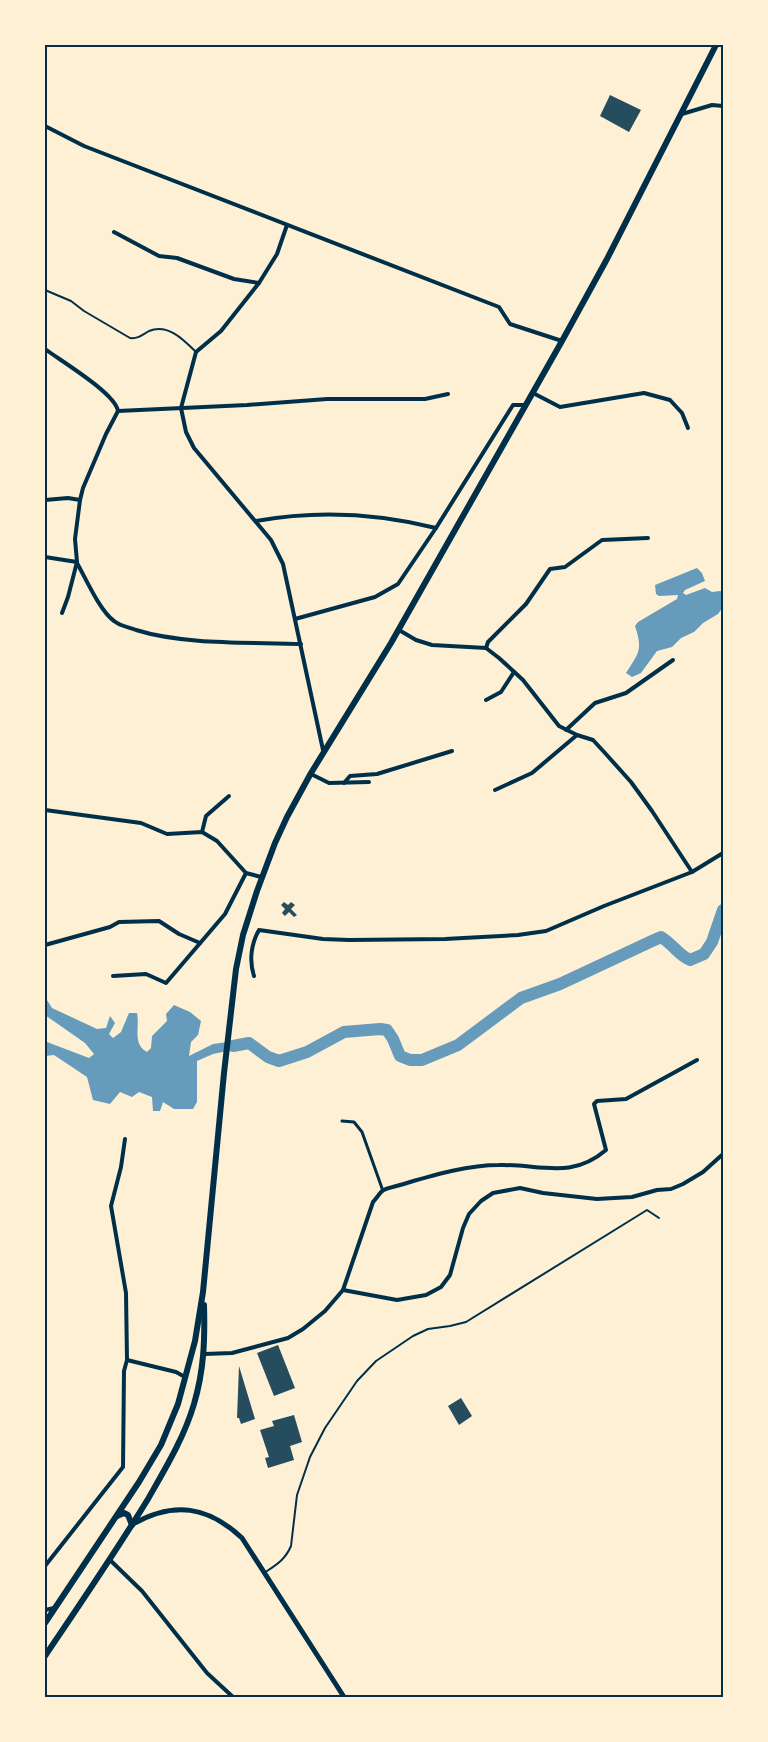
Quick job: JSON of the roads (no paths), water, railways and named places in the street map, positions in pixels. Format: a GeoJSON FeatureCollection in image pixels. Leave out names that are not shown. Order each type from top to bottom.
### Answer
{"type":"FeatureCollection","features":[{"type":"Feature","properties":{"kind":"main road"},"geometry":{"type":"LineString","coordinates":[[45,1623],[161,1445],[175,1413],[186,1377],[203,1292],[236,969],[243,935],[261,877],[287,817],[323,751],[398,629],[606,261],[716,45]]}},
{"type":"Feature","properties":{"kind":"main road"},"geometry":{"type":"LineString","coordinates":[[45,1656],[132,1525],[158,1482],[186,1426],[196,1396],[204,1354],[203,1292]]}},
{"type":"Feature","properties":{"kind":"main road"},"geometry":{"type":"LineString","coordinates":[[115,1516],[124,1513],[128,1515],[132,1525]]}},
{"type":"Feature","properties":{"kind":"street"},"geometry":{"type":"LineString","coordinates":[[681,114],[696,108],[712,105],[723,106]]}},
{"type":"Feature","properties":{"kind":"street"},"geometry":{"type":"LineString","coordinates":[[45,126],[84,146],[499,308],[510,324],[562,341]]}},
{"type":"Feature","properties":{"kind":"street"},"geometry":{"type":"LineString","coordinates":[[286,225],[277,254],[259,283],[221,331],[196,352],[181,408],[186,432],[194,448],[271,540],[283,564],[323,751]]}},
{"type":"Feature","properties":{"kind":"street"},"geometry":{"type":"LineString","coordinates":[[114,232],[159,256],[177,258],[234,279],[259,283]]}},
{"type":"Feature","properties":{"kind":"street"},"geometry":{"type":"LineString","coordinates":[[45,349],[100,388],[116,403],[118,411],[88,476],[80,500],[75,539],[77,562],[62,613]]}},
{"type":"Feature","properties":{"kind":"street"},"geometry":{"type":"LineString","coordinates":[[533,392],[560,407],[644,393],[670,400],[682,413],[688,428]]}},
{"type":"Feature","properties":{"kind":"street"},"geometry":{"type":"LineString","coordinates":[[118,411],[327,399],[424,399],[448,393]]}},
{"type":"Feature","properties":{"kind":"street"},"geometry":{"type":"LineString","coordinates":[[295,619],[375,597],[398,584],[513,405],[526,405]]}},
{"type":"Feature","properties":{"kind":"street"},"geometry":{"type":"LineString","coordinates":[[45,500],[68,498],[80,500]]}},
{"type":"Feature","properties":{"kind":"street"},"geometry":{"type":"LineString","coordinates":[[255,521],[284,517],[351,514],[402,520],[436,528]]}},
{"type":"Feature","properties":{"kind":"street"},"geometry":{"type":"LineString","coordinates":[[486,648],[488,642],[526,604],[550,569],[565,567],[602,540],[648,538]]}},
{"type":"Feature","properties":{"kind":"street"},"geometry":{"type":"LineString","coordinates":[[45,557],[77,562]]}},
{"type":"Feature","properties":{"kind":"street"},"geometry":{"type":"LineString","coordinates":[[77,562],[105,612],[122,625],[143,632],[180,638],[301,644]]}},
{"type":"Feature","properties":{"kind":"street"},"geometry":{"type":"LineString","coordinates":[[398,629],[416,640],[432,645],[486,648],[530,688],[559,726],[593,740],[631,782],[692,872]]}},
{"type":"Feature","properties":{"kind":"street"},"geometry":{"type":"LineString","coordinates":[[566,730],[595,703],[626,693],[673,660]]}},
{"type":"Feature","properties":{"kind":"street"},"geometry":{"type":"LineString","coordinates":[[486,700],[501,692],[514,672]]}},
{"type":"Feature","properties":{"kind":"street"},"geometry":{"type":"LineString","coordinates":[[495,790],[532,773],[577,735]]}},
{"type":"Feature","properties":{"kind":"street"},"geometry":{"type":"LineString","coordinates":[[344,783],[350,776],[377,774],[452,751]]}},
{"type":"Feature","properties":{"kind":"street"},"geometry":{"type":"LineString","coordinates":[[311,773],[328,783],[369,783]]}},
{"type":"Feature","properties":{"kind":"street"},"geometry":{"type":"LineString","coordinates":[[202,832],[206,816],[229,796]]}},
{"type":"Feature","properties":{"kind":"street"},"geometry":{"type":"LineString","coordinates":[[45,810],[141,823],[167,834],[202,832],[217,841],[246,873],[261,877]]}},
{"type":"Feature","properties":{"kind":"street"},"geometry":{"type":"LineString","coordinates":[[254,976],[251,965],[254,938],[259,930],[340,940],[445,939],[546,931],[692,872],[723,853]]}},
{"type":"Feature","properties":{"kind":"street"},"geometry":{"type":"LineString","coordinates":[[113,976],[146,974],[166,983],[225,914],[246,873]]}},
{"type":"Feature","properties":{"kind":"street"},"geometry":{"type":"LineString","coordinates":[[45,945],[110,927],[119,922],[153,921],[159,921],[179,934],[200,943]]}},
{"type":"Feature","properties":{"kind":"street"},"geometry":{"type":"LineString","coordinates":[[204,1354],[232,1353],[288,1338],[325,1311],[343,1290],[373,1202],[383,1191],[461,1170],[498,1165],[574,1168],[595,1159],[606,1150],[594,1104],[597,1101],[626,1099],[697,1060]]}},
{"type":"Feature","properties":{"kind":"street"},"geometry":{"type":"LineString","coordinates":[[342,1121],[354,1122],[362,1132],[383,1191]]}},
{"type":"Feature","properties":{"kind":"street"},"geometry":{"type":"LineString","coordinates":[[45,1566],[123,1467],[124,1371],[127,1360],[126,1293],[111,1206],[121,1167],[125,1139]]}},
{"type":"Feature","properties":{"kind":"street"},"geometry":{"type":"LineString","coordinates":[[343,1290],[397,1300],[426,1295],[441,1287],[450,1275],[469,1214],[481,1201],[493,1193],[520,1188],[597,1199],[632,1197],[657,1190],[671,1190],[703,1173],[723,1154]]}},
{"type":"Feature","properties":{"kind":"street"},"geometry":{"type":"LineString","coordinates":[[127,1360],[176,1372],[186,1377]]}},
{"type":"Feature","properties":{"kind":"street"},"geometry":{"type":"LineString","coordinates":[[132,1525],[155,1514],[179,1510],[209,1514],[221,1520],[242,1538],[344,1697]]}},
{"type":"Feature","properties":{"kind":"street"},"geometry":{"type":"LineString","coordinates":[[110,1560],[142,1591],[207,1673],[233,1697]]}},
{"type":"Feature","properties":{"kind":"street"},"geometry":{"type":"LineString","coordinates":[[45,1610],[55,1608]]}},
{"type":"Feature","properties":{"kind":"lane"},"geometry":{"type":"LineString","coordinates":[[45,290],[71,301],[130,338],[138,338],[152,330],[164,330],[174,333],[196,352]]}},
{"type":"Feature","properties":{"kind":"lane"},"geometry":{"type":"LineString","coordinates":[[264,1572],[285,1558],[289,1551],[297,1495],[310,1457],[325,1428],[357,1381],[376,1361],[413,1336],[428,1329],[466,1322],[647,1210],[659,1218]]}},
{"type":"Feature","properties":{"kind":"water"},"geometry":{"type":"Polygon","coordinates":[[[697,568],[705,581],[683,593],[686,595],[705,588],[712,592],[723,592],[723,607],[718,614],[694,632],[681,638],[672,647],[657,651],[641,673],[632,677],[626,673],[634,661],[639,646],[635,626],[677,599],[678,595],[659,596],[656,594],[655,585],[697,568]]]}},
{"type":"Feature","properties":{"kind":"water"},"geometry":{"type":"Polygon","coordinates":[[[45,997],[52,1008],[97,1029],[106,1028],[110,1016],[115,1023],[109,1034],[113,1038],[121,1032],[129,1013],[137,1013],[138,1040],[142,1049],[147,1052],[151,1048],[152,1036],[167,1021],[166,1014],[174,1005],[190,1012],[201,1021],[198,1035],[191,1042],[189,1056],[213,1044],[250,1039],[247,1047],[213,1054],[197,1061],[197,1102],[193,1109],[174,1109],[163,1102],[160,1111],[153,1111],[152,1097],[139,1092],[132,1097],[120,1092],[110,1104],[93,1100],[87,1077],[54,1055],[45,1056],[45,1042],[89,1058],[94,1054],[85,1043],[45,1015],[45,997]]]}},
{"type":"Feature","properties":{"kind":"waterway"},"geometry":{"type":"LineString","coordinates":[[233,1046],[249,1043],[268,1057],[279,1061],[307,1052],[344,1032],[380,1029],[387,1030],[400,1056],[410,1060],[422,1060],[458,1045],[521,998],[560,984],[661,937],[690,960],[704,954],[712,942],[723,910]]}}]}
